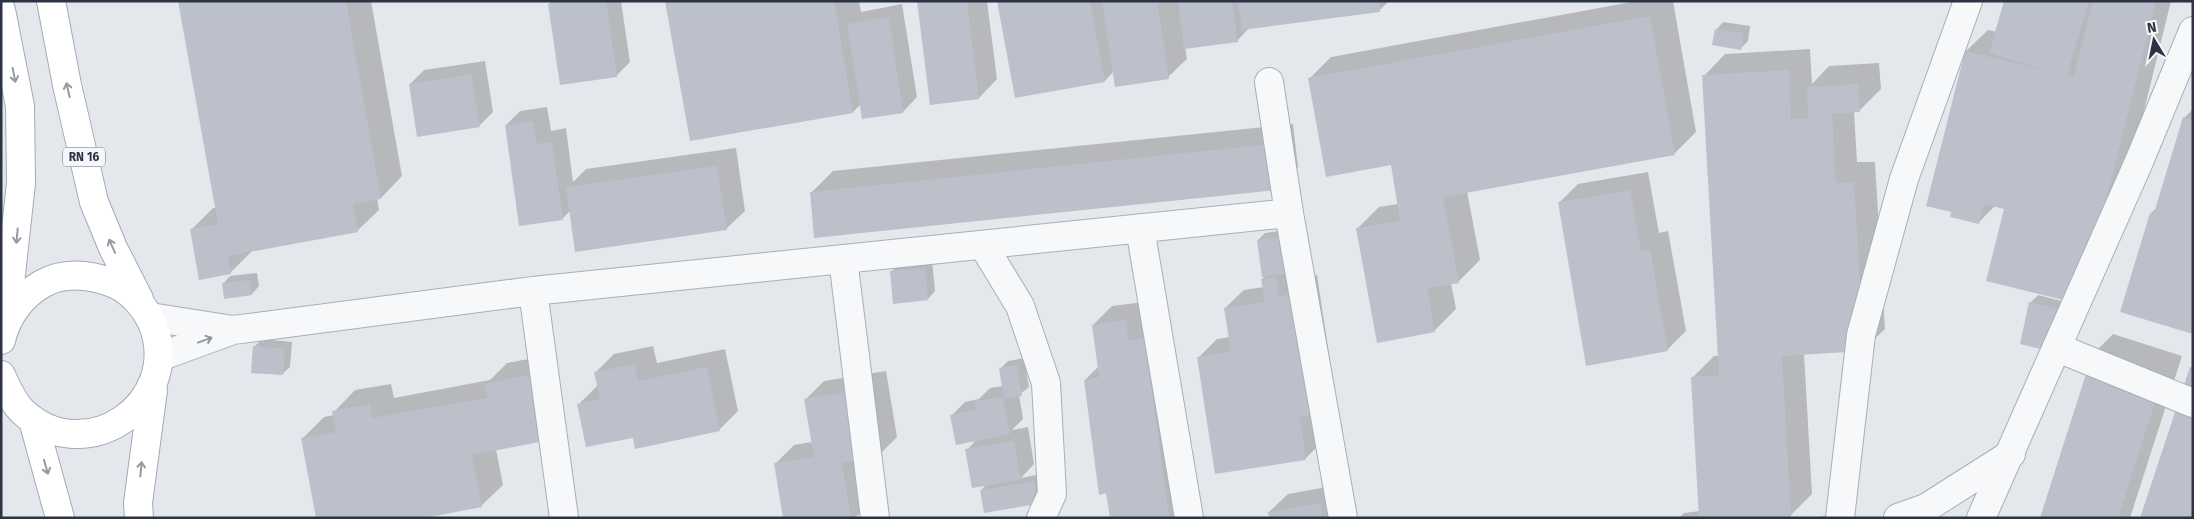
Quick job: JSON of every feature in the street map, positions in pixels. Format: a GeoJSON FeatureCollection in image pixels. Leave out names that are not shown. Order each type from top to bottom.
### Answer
{"type":"FeatureCollection","features":[{"type":"Feature","properties":{"kind":"main road","name":"RN 16"},"geometry":{"type":"LineString","coordinates":[[51,1],[66,85],[94,202],[113,248],[146,311]]}},
{"type":"Feature","properties":{"kind":"main road"},"geometry":{"type":"LineString","coordinates":[[1,10],[20,106],[21,183],[4,331]]}},
{"type":"Feature","properties":{"kind":"main road"},"geometry":{"type":"LineString","coordinates":[[4,331],[21,300],[43,284],[69,276],[96,277],[122,287],[146,311],[157,336],[157,368],[140,483],[139,518]]}},
{"type":"Feature","properties":{"kind":"main road"},"geometry":{"type":"LineString","coordinates":[[1,375],[12,398],[33,420],[59,432],[88,434],[115,426],[138,409],[153,385],[157,368]]}},
{"type":"Feature","properties":{"kind":"main road"},"geometry":{"type":"LineString","coordinates":[[33,420],[60,518]]}},
{"type":"Feature","properties":{"kind":"street"},"geometry":{"type":"LineString","coordinates":[[1840,518],[1861,335],[1904,179],[1968,1]]}},
{"type":"Feature","properties":{"kind":"street"},"geometry":{"type":"LineString","coordinates":[[1981,518],[2058,348],[2138,164],[2193,31]]}},
{"type":"Feature","properties":{"kind":"street"},"geometry":{"type":"LineString","coordinates":[[1270,82],[1289,213],[1344,518]]}},
{"type":"Feature","properties":{"kind":"street"},"geometry":{"type":"LineString","coordinates":[[157,368],[233,330],[534,291],[1289,213]]}},
{"type":"Feature","properties":{"kind":"street"},"geometry":{"type":"LineString","coordinates":[[1140,228],[1189,518]]}},
{"type":"Feature","properties":{"kind":"street"},"geometry":{"type":"LineString","coordinates":[[983,245],[1020,306],[1046,383],[1052,494],[1041,518]]}},
{"type":"Feature","properties":{"kind":"street"},"geometry":{"type":"LineString","coordinates":[[843,259],[875,518]]}},
{"type":"Feature","properties":{"kind":"street"},"geometry":{"type":"LineString","coordinates":[[534,291],[564,518]]}},
{"type":"Feature","properties":{"kind":"street"},"geometry":{"type":"LineString","coordinates":[[146,311],[233,330]]}},
{"type":"Feature","properties":{"kind":"street"},"geometry":{"type":"LineString","coordinates":[[2058,348],[2193,403]]}},
{"type":"Feature","properties":{"kind":"street"},"geometry":{"type":"LineString","coordinates":[[1898,518],[1926,508],[2011,454]]}},
{"type":"Feature","properties":{"kind":"building"},"geometry":{"type":"Polygon","coordinates":[[[178,1],[346,1],[381,199],[353,204],[358,232],[228,256],[231,274],[199,280],[190,229],[218,224],[178,1]]]}},
{"type":"Feature","properties":{"kind":"building"},"geometry":{"type":"Polygon","coordinates":[[[567,1],[606,1],[617,77],[560,85],[548,4],[567,1]]]}},
{"type":"Feature","properties":{"kind":"building"},"geometry":{"type":"Polygon","coordinates":[[[665,1],[834,1],[853,113],[690,141],[665,1]]]}},
{"type":"Feature","properties":{"kind":"building"},"geometry":{"type":"Polygon","coordinates":[[[917,1],[967,1],[979,99],[930,105],[917,1]]]}},
{"type":"Feature","properties":{"kind":"building"},"geometry":{"type":"Polygon","coordinates":[[[997,1],[1090,1],[1105,82],[1015,98],[997,1]]]}},
{"type":"Feature","properties":{"kind":"building"},"geometry":{"type":"Polygon","coordinates":[[[1102,1],[1157,1],[1169,79],[1115,87],[1102,1]]]}},
{"type":"Feature","properties":{"kind":"building"},"geometry":{"type":"Polygon","coordinates":[[[1178,1],[1232,1],[1238,42],[1184,49],[1178,1]]]}},
{"type":"Feature","properties":{"kind":"building"},"geometry":{"type":"Polygon","coordinates":[[[1238,1],[1378,1],[1380,12],[1242,30],[1238,1]]]}},
{"type":"Feature","properties":{"kind":"building"},"geometry":{"type":"Polygon","coordinates":[[[2004,1],[2089,1],[2067,75],[2074,77],[2093,1],[2156,1],[2080,304],[1986,281],[2004,209],[1984,204],[1979,224],[1950,217],[1951,212],[1926,206],[1965,51],[2049,71],[1989,53],[2004,1]]]}},
{"type":"Feature","properties":{"kind":"building"},"geometry":{"type":"Polygon","coordinates":[[[1650,16],[1675,155],[1443,197],[1459,283],[1427,288],[1435,332],[1377,343],[1356,228],[1400,221],[1391,165],[1326,177],[1308,78],[1650,16]]]}},
{"type":"Feature","properties":{"kind":"building"},"geometry":{"type":"Polygon","coordinates":[[[889,17],[903,113],[862,119],[847,24],[889,17]]]}},
{"type":"Feature","properties":{"kind":"building"},"geometry":{"type":"Polygon","coordinates":[[[1715,29],[1744,33],[1741,50],[1712,45],[1715,29]]]}},
{"type":"Feature","properties":{"kind":"building"},"geometry":{"type":"Polygon","coordinates":[[[1789,70],[1791,119],[1808,118],[1807,87],[1858,84],[1860,112],[1832,114],[1836,183],[1854,182],[1864,351],[1782,356],[1791,517],[1699,518],[1691,377],[1719,375],[1702,75],[1789,70]]]}},
{"type":"Feature","properties":{"kind":"building"},"geometry":{"type":"Polygon","coordinates":[[[471,74],[480,127],[417,137],[409,84],[471,74]]]}},
{"type":"Feature","properties":{"kind":"building"},"geometry":{"type":"Polygon","coordinates":[[[2183,117],[2193,120],[2193,334],[2120,312],[2150,213],[2154,213],[2183,117]]]}},
{"type":"Feature","properties":{"kind":"building"},"geometry":{"type":"Polygon","coordinates":[[[533,121],[537,144],[552,142],[563,220],[519,226],[505,125],[533,121]]]}},
{"type":"Feature","properties":{"kind":"building"},"geometry":{"type":"Polygon","coordinates":[[[1272,144],[1277,190],[814,238],[810,192],[1272,144]]]}},
{"type":"Feature","properties":{"kind":"building"},"geometry":{"type":"Polygon","coordinates":[[[717,166],[727,230],[575,252],[566,187],[717,166]]]}},
{"type":"Feature","properties":{"kind":"building"},"geometry":{"type":"Polygon","coordinates":[[[1630,190],[1641,251],[1650,249],[1668,351],[1586,366],[1558,202],[1630,190]]]}},
{"type":"Feature","properties":{"kind":"building"},"geometry":{"type":"Polygon","coordinates":[[[1286,236],[1291,273],[1262,277],[1257,240],[1286,236]]]}},
{"type":"Feature","properties":{"kind":"building"},"geometry":{"type":"Polygon","coordinates":[[[925,268],[928,300],[893,304],[890,271],[925,268]]]}},
{"type":"Feature","properties":{"kind":"building"},"geometry":{"type":"Polygon","coordinates":[[[1276,277],[1279,296],[1299,293],[1317,414],[1300,417],[1306,460],[1215,474],[1197,357],[1231,352],[1224,308],[1265,302],[1261,279],[1276,277]]]}},
{"type":"Feature","properties":{"kind":"building"},"geometry":{"type":"Polygon","coordinates":[[[250,280],[252,295],[224,299],[222,283],[250,280]]]}},
{"type":"Feature","properties":{"kind":"building"},"geometry":{"type":"Polygon","coordinates":[[[2029,302],[2059,309],[2049,351],[2020,344],[2029,302]]]}},
{"type":"Feature","properties":{"kind":"building"},"geometry":{"type":"Polygon","coordinates":[[[1126,320],[1128,340],[1145,338],[1169,518],[1110,518],[1106,493],[1099,495],[1084,380],[1099,377],[1092,325],[1126,320]]]}},
{"type":"Feature","properties":{"kind":"building"},"geometry":{"type":"Polygon","coordinates":[[[253,346],[285,349],[283,375],[251,373],[253,346]]]}},
{"type":"Feature","properties":{"kind":"building"},"geometry":{"type":"Polygon","coordinates":[[[2093,352],[2164,374],[2118,518],[2040,518],[2093,352]]]}},
{"type":"Feature","properties":{"kind":"building"},"geometry":{"type":"Polygon","coordinates":[[[635,364],[638,381],[707,367],[720,431],[635,449],[633,438],[586,447],[577,404],[600,399],[594,372],[635,364]]]}},
{"type":"Feature","properties":{"kind":"building"},"geometry":{"type":"Polygon","coordinates":[[[1017,365],[1022,396],[1004,399],[999,368],[1017,365]]]}},
{"type":"Feature","properties":{"kind":"building"},"geometry":{"type":"Polygon","coordinates":[[[2190,367],[2193,368],[2193,518],[2140,518],[2190,367]]]}},
{"type":"Feature","properties":{"kind":"building"},"geometry":{"type":"Polygon","coordinates":[[[529,375],[540,442],[472,455],[482,507],[424,518],[316,518],[301,438],[336,432],[332,411],[370,404],[372,418],[487,398],[484,384],[529,375]]]}},
{"type":"Feature","properties":{"kind":"building"},"geometry":{"type":"Polygon","coordinates":[[[867,389],[879,457],[842,463],[851,518],[783,518],[774,463],[814,457],[804,399],[867,389]]]}},
{"type":"Feature","properties":{"kind":"building"},"geometry":{"type":"Polygon","coordinates":[[[1003,397],[1010,434],[956,445],[950,415],[976,410],[975,401],[1003,397]]]}},
{"type":"Feature","properties":{"kind":"building"},"geometry":{"type":"Polygon","coordinates":[[[1014,441],[1021,480],[972,488],[965,449],[1014,441]]]}},
{"type":"Feature","properties":{"kind":"building"},"geometry":{"type":"Polygon","coordinates":[[[1034,481],[1037,504],[984,513],[980,490],[1034,481]]]}},
{"type":"Feature","properties":{"kind":"building"},"geometry":{"type":"Polygon","coordinates":[[[1320,503],[1322,518],[1269,518],[1268,512],[1320,503]]]}}]}
